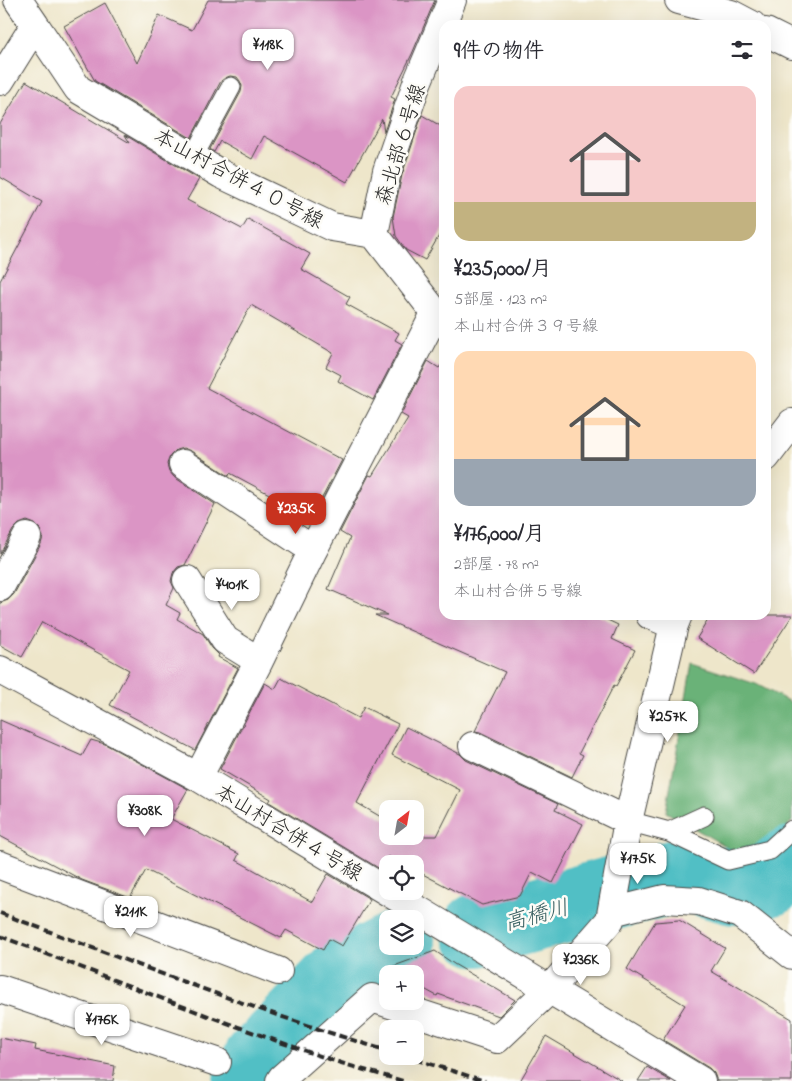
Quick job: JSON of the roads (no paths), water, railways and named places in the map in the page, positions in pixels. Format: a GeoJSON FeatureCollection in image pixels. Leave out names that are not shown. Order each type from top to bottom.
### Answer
{"type":"FeatureCollection","features":[{"type":"Feature","properties":{"kind":"street","name":"本山村合併４０号線"},"geometry":{"type":"LineString","coordinates":[[18,0],[78,89],[221,174],[332,227],[374,234]]}},
{"type":"Feature","properties":{"kind":"street","name":"森北部６号線"},"geometry":{"type":"LineString","coordinates":[[444,20],[452,0]]}},
{"type":"Feature","properties":{"kind":"street"},"geometry":{"type":"LineString","coordinates":[[679,0],[740,13]]}},
{"type":"Feature","properties":{"kind":"street"},"geometry":{"type":"LineString","coordinates":[[0,81],[35,24]]}},
{"type":"Feature","properties":{"kind":"street","name":"森北部６号線"},"geometry":{"type":"LineString","coordinates":[[374,234],[387,171],[417,83],[439,31]]}},
{"type":"Feature","properties":{"kind":"street"},"geometry":{"type":"LineString","coordinates":[[771,34],[792,45]]}},
{"type":"Feature","properties":{"kind":"street"},"geometry":{"type":"LineString","coordinates":[[198,777],[313,550],[439,319],[374,234]]}},
{"type":"Feature","properties":{"kind":"street"},"geometry":{"type":"LineString","coordinates":[[771,450],[792,423]]}},
{"type":"Feature","properties":{"kind":"street"},"geometry":{"type":"LineString","coordinates":[[183,464],[313,550]]}},
{"type":"Feature","properties":{"kind":"street"},"geometry":{"type":"LineString","coordinates":[[0,587],[27,537]]}},
{"type":"Feature","properties":{"kind":"street"},"geometry":{"type":"LineString","coordinates":[[187,580],[225,640],[258,661]]}},
{"type":"Feature","properties":{"kind":"street"},"geometry":{"type":"LineString","coordinates":[[280,1081],[372,998],[497,1039],[550,990],[610,920],[667,620]]}},
{"type":"Feature","properties":{"kind":"street","name":"本山村合併４号線"},"geometry":{"type":"LineString","coordinates":[[0,670],[198,777],[701,1081]]}},
{"type":"Feature","properties":{"kind":"street"},"geometry":{"type":"LineString","coordinates":[[474,746],[628,821]]}},
{"type":"Feature","properties":{"kind":"street"},"geometry":{"type":"LineString","coordinates":[[0,865],[278,971]]}},
{"type":"Feature","properties":{"kind":"street"},"geometry":{"type":"LineString","coordinates":[[613,908],[664,899],[698,901],[740,914],[792,955]]}},
{"type":"Feature","properties":{"kind":"street"},"geometry":{"type":"LineString","coordinates":[[0,989],[217,1062]]}},
{"type":"Feature","properties":{"kind":"lane"},"geometry":{"type":"LineString","coordinates":[[193,157],[231,87]]}},
{"type":"Feature","properties":{"kind":"lane"},"geometry":{"type":"LineString","coordinates":[[668,832],[704,816]]}},
{"type":"Feature","properties":{"kind":"lane"},"geometry":{"type":"LineString","coordinates":[[628,821],[668,832],[728,860],[770,850],[792,830]]}},
{"type":"Feature","properties":{"kind":"waterway","name":"高橋川"},"geometry":{"type":"LineString","coordinates":[[478,930],[683,874],[734,888],[769,880],[792,863]]}},
{"type":"Feature","properties":{"kind":"waterway","name":"高橋川"},"geometry":{"type":"LineString","coordinates":[[250,1081],[259,1061],[342,975],[381,955]]}},
{"type":"Feature","properties":{"kind":"railway"},"geometry":{"type":"LineString","coordinates":[[0,913],[241,1002],[379,1048]]}},
{"type":"Feature","properties":{"kind":"railway"},"geometry":{"type":"LineString","coordinates":[[0,936],[253,1032],[338,1062],[403,1081]]}},
{"type":"Feature","properties":{"kind":"railway"},"geometry":{"type":"LineString","coordinates":[[424,1062],[485,1081]]}}]}
